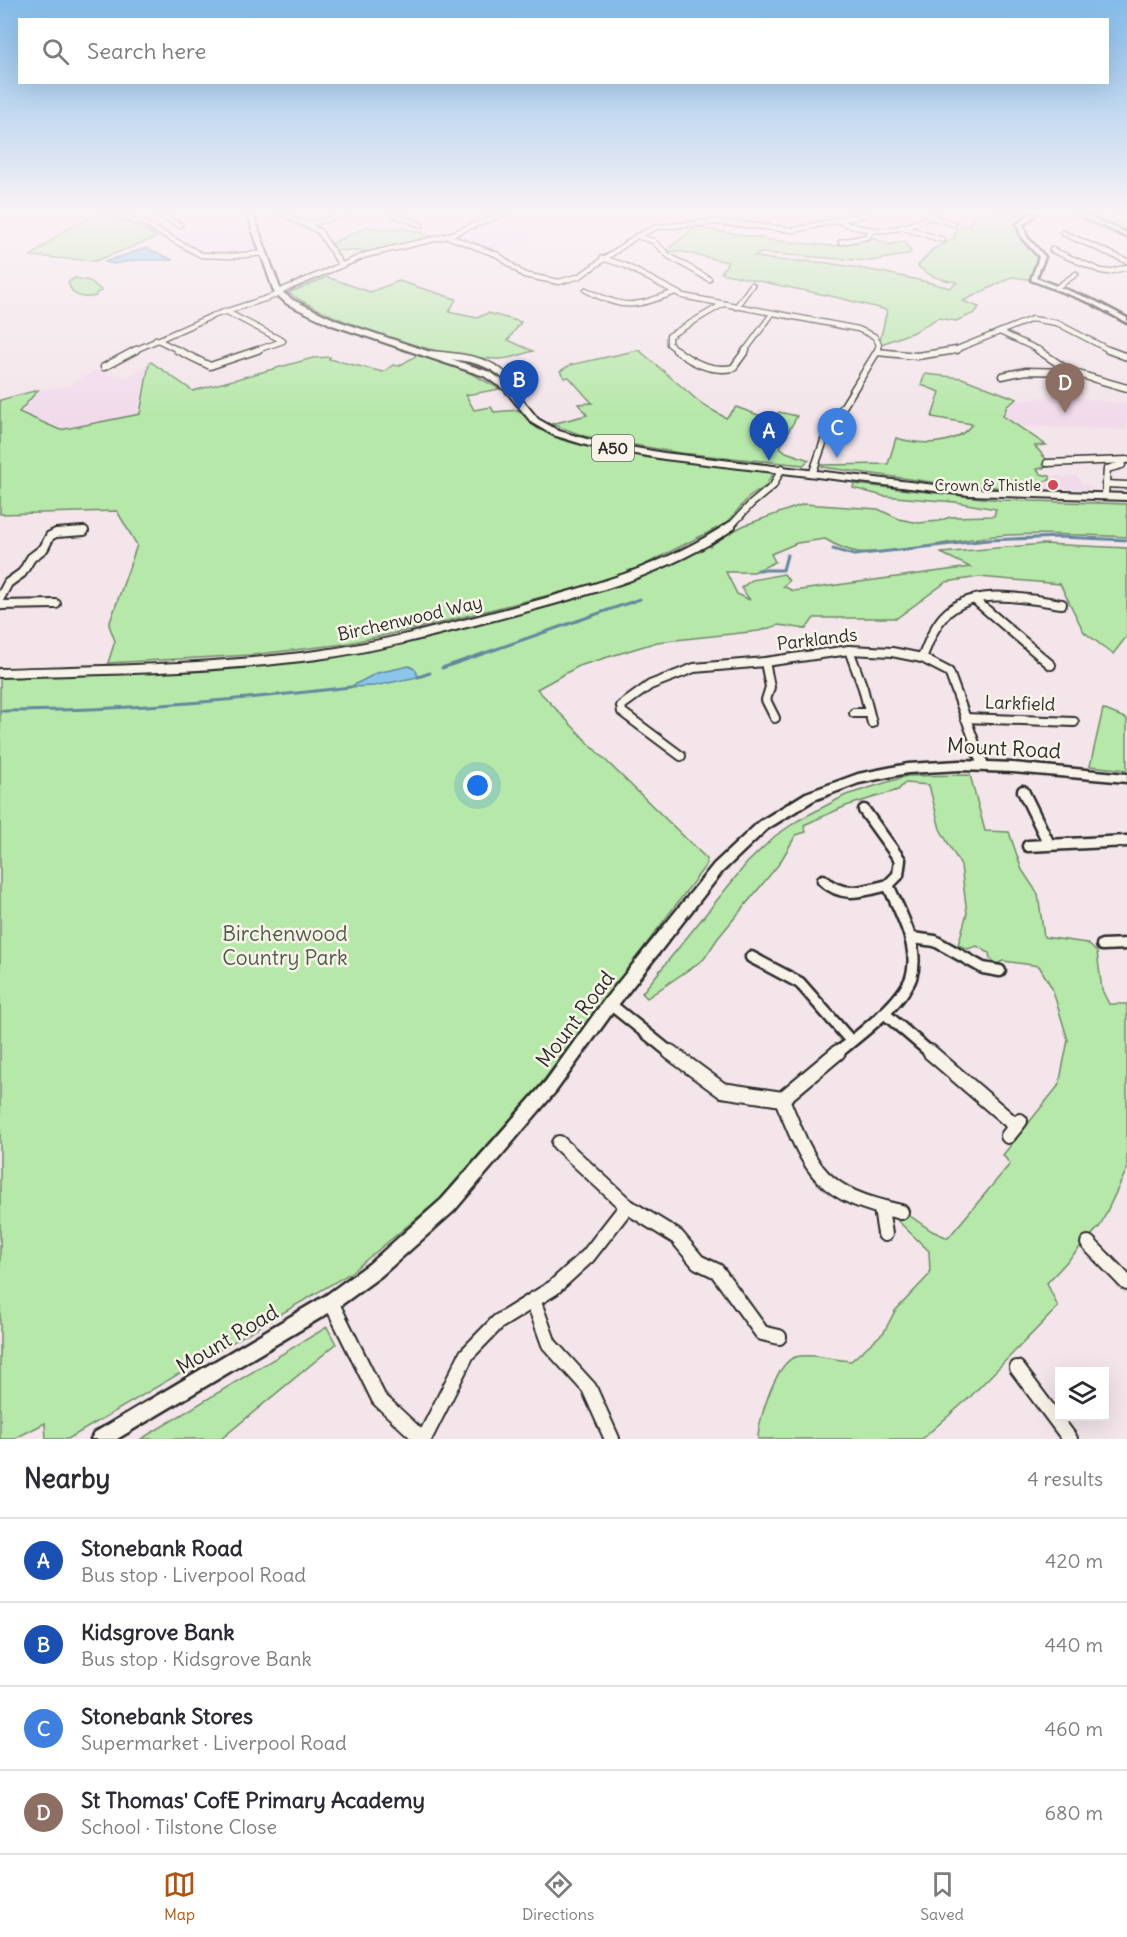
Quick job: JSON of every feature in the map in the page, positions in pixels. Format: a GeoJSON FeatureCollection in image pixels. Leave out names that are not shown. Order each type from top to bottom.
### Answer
{"type":"FeatureCollection","features":[{"type":"Feature","properties":{"kind":"main road"},"geometry":{"type":"LineString","coordinates":[[275,281],[279,293]]}},
{"type":"Feature","properties":{"kind":"main road","name":"A50"},"geometry":{"type":"LineString","coordinates":[[279,293],[298,307],[335,323],[472,368],[505,385],[535,421],[568,437],[618,449],[969,492],[1105,489],[1127,497]]}},
{"type":"Feature","properties":{"kind":"street"},"geometry":{"type":"LineString","coordinates":[[104,367],[156,339],[307,281]]}},
{"type":"Feature","properties":{"kind":"street"},"geometry":{"type":"LineString","coordinates":[[656,281],[673,293],[867,332],[878,340],[877,352],[826,435],[813,472]]}},
{"type":"Feature","properties":{"kind":"street"},"geometry":{"type":"LineString","coordinates":[[1036,281],[1093,302],[1127,321]]}},
{"type":"Feature","properties":{"kind":"street"},"geometry":{"type":"LineString","coordinates":[[1056,288],[1066,281]]}},
{"type":"Feature","properties":{"kind":"street"},"geometry":{"type":"LineString","coordinates":[[736,307],[752,285]]}},
{"type":"Feature","properties":{"kind":"street"},"geometry":{"type":"LineString","coordinates":[[585,290],[611,304],[625,307],[673,293]]}},
{"type":"Feature","properties":{"kind":"street"},"geometry":{"type":"LineString","coordinates":[[723,304],[669,336],[669,344],[708,369],[733,368],[772,314]]}},
{"type":"Feature","properties":{"kind":"street"},"geometry":{"type":"LineString","coordinates":[[156,339],[210,366],[283,341],[225,311]]}},
{"type":"Feature","properties":{"kind":"street"},"geometry":{"type":"LineString","coordinates":[[1045,312],[1102,348],[1127,357]]}},
{"type":"Feature","properties":{"kind":"street"},"geometry":{"type":"LineString","coordinates":[[877,352],[923,356],[968,345],[1032,319],[1060,322]]}},
{"type":"Feature","properties":{"kind":"street"},"geometry":{"type":"LineString","coordinates":[[1000,332],[1036,348],[1071,372]]}},
{"type":"Feature","properties":{"kind":"street"},"geometry":{"type":"LineString","coordinates":[[1002,376],[1026,371],[1071,372],[1127,388]]}},
{"type":"Feature","properties":{"kind":"street"},"geometry":{"type":"LineString","coordinates":[[1047,463],[1127,463]]}},
{"type":"Feature","properties":{"kind":"street"},"geometry":{"type":"LineString","coordinates":[[1127,463],[1107,469],[1105,489],[1127,484]]}},
{"type":"Feature","properties":{"kind":"street","name":"Birchenwood Way"},"geometry":{"type":"LineString","coordinates":[[0,673],[144,668],[318,655],[390,641],[541,604],[628,579],[661,566],[717,535],[738,521],[752,502],[769,492],[782,468]]}},
{"type":"Feature","properties":{"kind":"street"},"geometry":{"type":"LineString","coordinates":[[0,598],[4,582],[22,573],[31,558],[44,548],[50,536],[56,533],[84,531]]}},
{"type":"Feature","properties":{"kind":"street"},"geometry":{"type":"LineString","coordinates":[[922,658],[933,632],[950,610],[975,600],[1003,597],[1062,604]]}},
{"type":"Feature","properties":{"kind":"street"},"geometry":{"type":"LineString","coordinates":[[975,600],[1051,665]]}},
{"type":"Feature","properties":{"kind":"street"},"geometry":{"type":"LineString","coordinates":[[0,605],[56,604]]}},
{"type":"Feature","properties":{"kind":"street"},"geometry":{"type":"LineString","coordinates":[[849,650],[872,723]]}},
{"type":"Feature","properties":{"kind":"street","name":"Parklands"},"geometry":{"type":"LineString","coordinates":[[681,756],[622,712],[621,706],[650,685],[694,668],[765,662],[849,650],[892,652],[922,658],[950,672],[983,765]]}},
{"type":"Feature","properties":{"kind":"street"},"geometry":{"type":"LineString","coordinates":[[765,662],[770,687],[766,700],[775,718]]}},
{"type":"Feature","properties":{"kind":"street"},"geometry":{"type":"LineString","coordinates":[[854,713],[869,713]]}},
{"type":"Feature","properties":{"kind":"street","name":"Larkfield"},"geometry":{"type":"LineString","coordinates":[[965,718],[1074,722]]}},
{"type":"Feature","properties":{"kind":"street","name":"Mount Road"},"geometry":{"type":"LineString","coordinates":[[100,1439],[331,1302],[392,1256],[448,1205],[551,1086],[610,1004],[736,848],[801,801],[850,779],[885,770],[921,766],[983,765],[1127,778]]}},
{"type":"Feature","properties":{"kind":"street"},"geometry":{"type":"LineString","coordinates":[[1023,791],[1049,844]]}},
{"type":"Feature","properties":{"kind":"street"},"geometry":{"type":"LineString","coordinates":[[823,880],[827,893],[848,894],[888,885],[898,875],[900,860],[864,810]]}},
{"type":"Feature","properties":{"kind":"street"},"geometry":{"type":"LineString","coordinates":[[1028,846],[1127,841]]}},
{"type":"Feature","properties":{"kind":"street"},"geometry":{"type":"LineString","coordinates":[[610,1004],[645,1034],[722,1090],[782,1099],[884,1013],[911,979],[912,938],[888,885]]}},
{"type":"Feature","properties":{"kind":"street"},"geometry":{"type":"LineString","coordinates":[[912,938],[935,941],[983,968],[1000,971]]}},
{"type":"Feature","properties":{"kind":"street"},"geometry":{"type":"LineString","coordinates":[[1102,945],[1127,944]]}},
{"type":"Feature","properties":{"kind":"street"},"geometry":{"type":"LineString","coordinates":[[750,957],[800,983],[850,1040]]}},
{"type":"Feature","properties":{"kind":"street"},"geometry":{"type":"LineString","coordinates":[[884,1013],[1014,1128]]}},
{"type":"Feature","properties":{"kind":"street"},"geometry":{"type":"LineString","coordinates":[[782,1099],[806,1156],[828,1185],[866,1206],[901,1212]]}},
{"type":"Feature","properties":{"kind":"street"},"geometry":{"type":"LineString","coordinates":[[559,1143],[627,1206],[677,1237],[698,1262],[717,1271],[762,1333],[779,1337]]}},
{"type":"Feature","properties":{"kind":"street"},"geometry":{"type":"LineString","coordinates":[[331,1302],[379,1399],[423,1439],[467,1354],[498,1322],[553,1288],[588,1257],[627,1206]]}},
{"type":"Feature","properties":{"kind":"street"},"geometry":{"type":"LineString","coordinates":[[881,1209],[885,1233]]}},
{"type":"Feature","properties":{"kind":"street"},"geometry":{"type":"LineString","coordinates":[[1088,1243],[1127,1283]]}},
{"type":"Feature","properties":{"kind":"street"},"geometry":{"type":"LineString","coordinates":[[532,1300],[549,1344],[589,1388],[612,1439]]}},
{"type":"Feature","properties":{"kind":"street"},"geometry":{"type":"LineString","coordinates":[[1017,1368],[1070,1439]]}},
{"type":"Feature","properties":{"kind":"shaded area"},"geometry":{"type":"Polygon","coordinates":[[[149,364],[141,415],[60,430],[19,412],[38,390],[68,386],[101,367],[107,368],[101,372],[126,377],[149,364]]]}},
{"type":"Feature","properties":{"kind":"shaded area"},"geometry":{"type":"Polygon","coordinates":[[[1056,394],[1127,404],[1127,430],[1018,426],[1003,416],[1007,406],[1017,399],[1023,401],[1056,394]]]}},
{"type":"Feature","properties":{"kind":"shaded area"},"geometry":{"type":"Polygon","coordinates":[[[1032,476],[1077,476],[1082,483],[1096,489],[1041,489],[1032,476]]]}},
{"type":"Feature","properties":{"kind":"green space"},"geometry":{"type":"Polygon","coordinates":[[[90,281],[102,291],[96,293],[96,296],[78,296],[72,291],[68,282],[90,281]]]}},
{"type":"Feature","properties":{"kind":"green space"},"geometry":{"type":"Polygon","coordinates":[[[317,281],[339,281],[370,292],[399,281],[456,299],[449,312],[477,318],[488,313],[521,322],[508,340],[533,351],[501,359],[446,353],[360,327],[309,305],[288,293],[317,281]]]}},
{"type":"Feature","properties":{"kind":"green space"},"geometry":{"type":"Polygon","coordinates":[[[760,281],[922,281],[950,288],[957,282],[952,281],[1004,281],[963,301],[979,307],[975,313],[956,321],[938,318],[916,331],[879,345],[887,310],[760,281]]]}},
{"type":"Feature","properties":{"kind":"green space"},"geometry":{"type":"Polygon","coordinates":[[[639,350],[703,405],[726,418],[736,407],[772,420],[779,412],[797,416],[780,447],[786,452],[809,460],[803,465],[680,453],[584,436],[552,424],[587,415],[578,404],[592,403],[569,377],[564,378],[560,371],[570,365],[639,350]]]}},
{"type":"Feature","properties":{"kind":"green space"},"geometry":{"type":"Polygon","coordinates":[[[417,355],[468,372],[500,389],[466,395],[474,410],[491,407],[494,412],[518,410],[537,428],[562,440],[627,454],[774,471],[766,486],[748,498],[727,523],[636,569],[604,581],[427,626],[345,644],[251,655],[108,663],[115,641],[109,625],[137,545],[117,511],[0,514],[0,400],[38,390],[19,412],[60,430],[140,414],[151,362],[193,391],[313,358],[330,357],[329,359],[383,372],[417,355]]]}},
{"type":"Feature","properties":{"kind":"green space"},"geometry":{"type":"Polygon","coordinates":[[[925,374],[962,378],[1017,399],[1007,406],[1003,416],[1046,445],[1035,446],[1052,466],[1037,469],[1041,474],[1050,476],[1050,480],[1036,483],[1036,489],[953,485],[822,467],[821,465],[888,464],[896,438],[926,443],[937,442],[956,437],[965,431],[972,424],[932,417],[940,392],[921,385],[925,374]]]}},
{"type":"Feature","properties":{"kind":"green space","name":"Birchenwood Country Park"},"geometry":{"type":"Polygon","coordinates":[[[854,484],[1000,500],[1127,504],[1127,537],[1007,535],[877,552],[850,550],[825,539],[797,543],[771,554],[775,562],[754,572],[726,572],[737,594],[750,600],[741,588],[752,580],[784,574],[789,581],[783,586],[793,591],[970,567],[941,553],[1043,544],[1127,548],[1127,636],[1113,654],[1084,632],[1060,584],[979,577],[946,582],[897,618],[814,618],[806,629],[779,625],[759,631],[657,642],[579,666],[537,689],[597,752],[707,859],[706,865],[537,1089],[467,1171],[440,1199],[349,1274],[68,1439],[46,1439],[45,1423],[14,1439],[0,1439],[0,673],[276,659],[390,641],[604,587],[706,541],[710,547],[717,539],[745,525],[804,504],[878,509],[899,519],[919,523],[939,521],[950,517],[994,516],[996,509],[955,502],[883,496],[853,488],[854,484]]]}},
{"type":"Feature","properties":{"kind":"green space"},"geometry":{"type":"Polygon","coordinates":[[[1103,709],[1127,719],[1127,770],[1090,766],[1103,709]]]}},
{"type":"Feature","properties":{"kind":"green space"},"geometry":{"type":"Polygon","coordinates":[[[970,775],[985,831],[1009,832],[1022,870],[1038,894],[1044,937],[1087,943],[1097,952],[1102,990],[1109,1004],[1127,1004],[1127,1169],[1100,1226],[1047,1283],[1058,1307],[970,1397],[922,1439],[758,1439],[769,1393],[788,1361],[795,1357],[808,1356],[851,1361],[884,1332],[895,1311],[930,1274],[929,1251],[898,1221],[907,1214],[932,1231],[948,1238],[1010,1164],[1003,1155],[1059,1085],[1068,1040],[1052,988],[1039,966],[1003,961],[996,964],[990,958],[989,953],[977,946],[968,949],[958,945],[967,913],[961,866],[940,829],[929,785],[905,783],[898,790],[846,806],[804,825],[806,832],[796,835],[779,864],[718,938],[704,959],[647,998],[642,993],[747,863],[775,836],[799,820],[846,795],[907,776],[970,775]]]}},
{"type":"Feature","properties":{"kind":"green space"},"geometry":{"type":"Polygon","coordinates":[[[327,1327],[336,1344],[221,1439],[141,1439],[327,1327]]]}},
{"type":"Feature","properties":{"kind":"water"},"geometry":{"type":"Polygon","coordinates":[[[409,666],[416,670],[418,677],[374,686],[350,687],[377,673],[409,666]]]}},
{"type":"Feature","properties":{"kind":"waterway"},"geometry":{"type":"LineString","coordinates":[[833,549],[854,555],[988,540],[1060,537],[1127,540]]}},
{"type":"Feature","properties":{"kind":"waterway"},"geometry":{"type":"LineString","coordinates":[[758,570],[783,570],[787,555]]}},
{"type":"Feature","properties":{"kind":"waterway"},"geometry":{"type":"LineString","coordinates":[[442,668],[640,599]]}},
{"type":"Feature","properties":{"kind":"waterway"},"geometry":{"type":"LineString","coordinates":[[418,677],[430,673]]}},
{"type":"Feature","properties":{"kind":"waterway"},"geometry":{"type":"LineString","coordinates":[[0,711],[175,704],[350,687]]}},
{"type":"Feature","properties":{"kind":"place","name":"Kidsgrove Bank"},"geometry":{"type":"Point","coordinates":[519,410]}},
{"type":"Feature","properties":{"kind":"place","name":"St Thomas' CofE Primary Academy"},"geometry":{"type":"Point","coordinates":[1065,413]}},
{"type":"Feature","properties":{"kind":"place","name":"Stonebank Stores"},"geometry":{"type":"Point","coordinates":[837,458]}},
{"type":"Feature","properties":{"kind":"place","name":"Stonebank Road"},"geometry":{"type":"Point","coordinates":[769,461]}},
{"type":"Feature","properties":{"kind":"place","name":"Crown & Thistle"},"geometry":{"type":"Point","coordinates":[1053,485]}}]}
